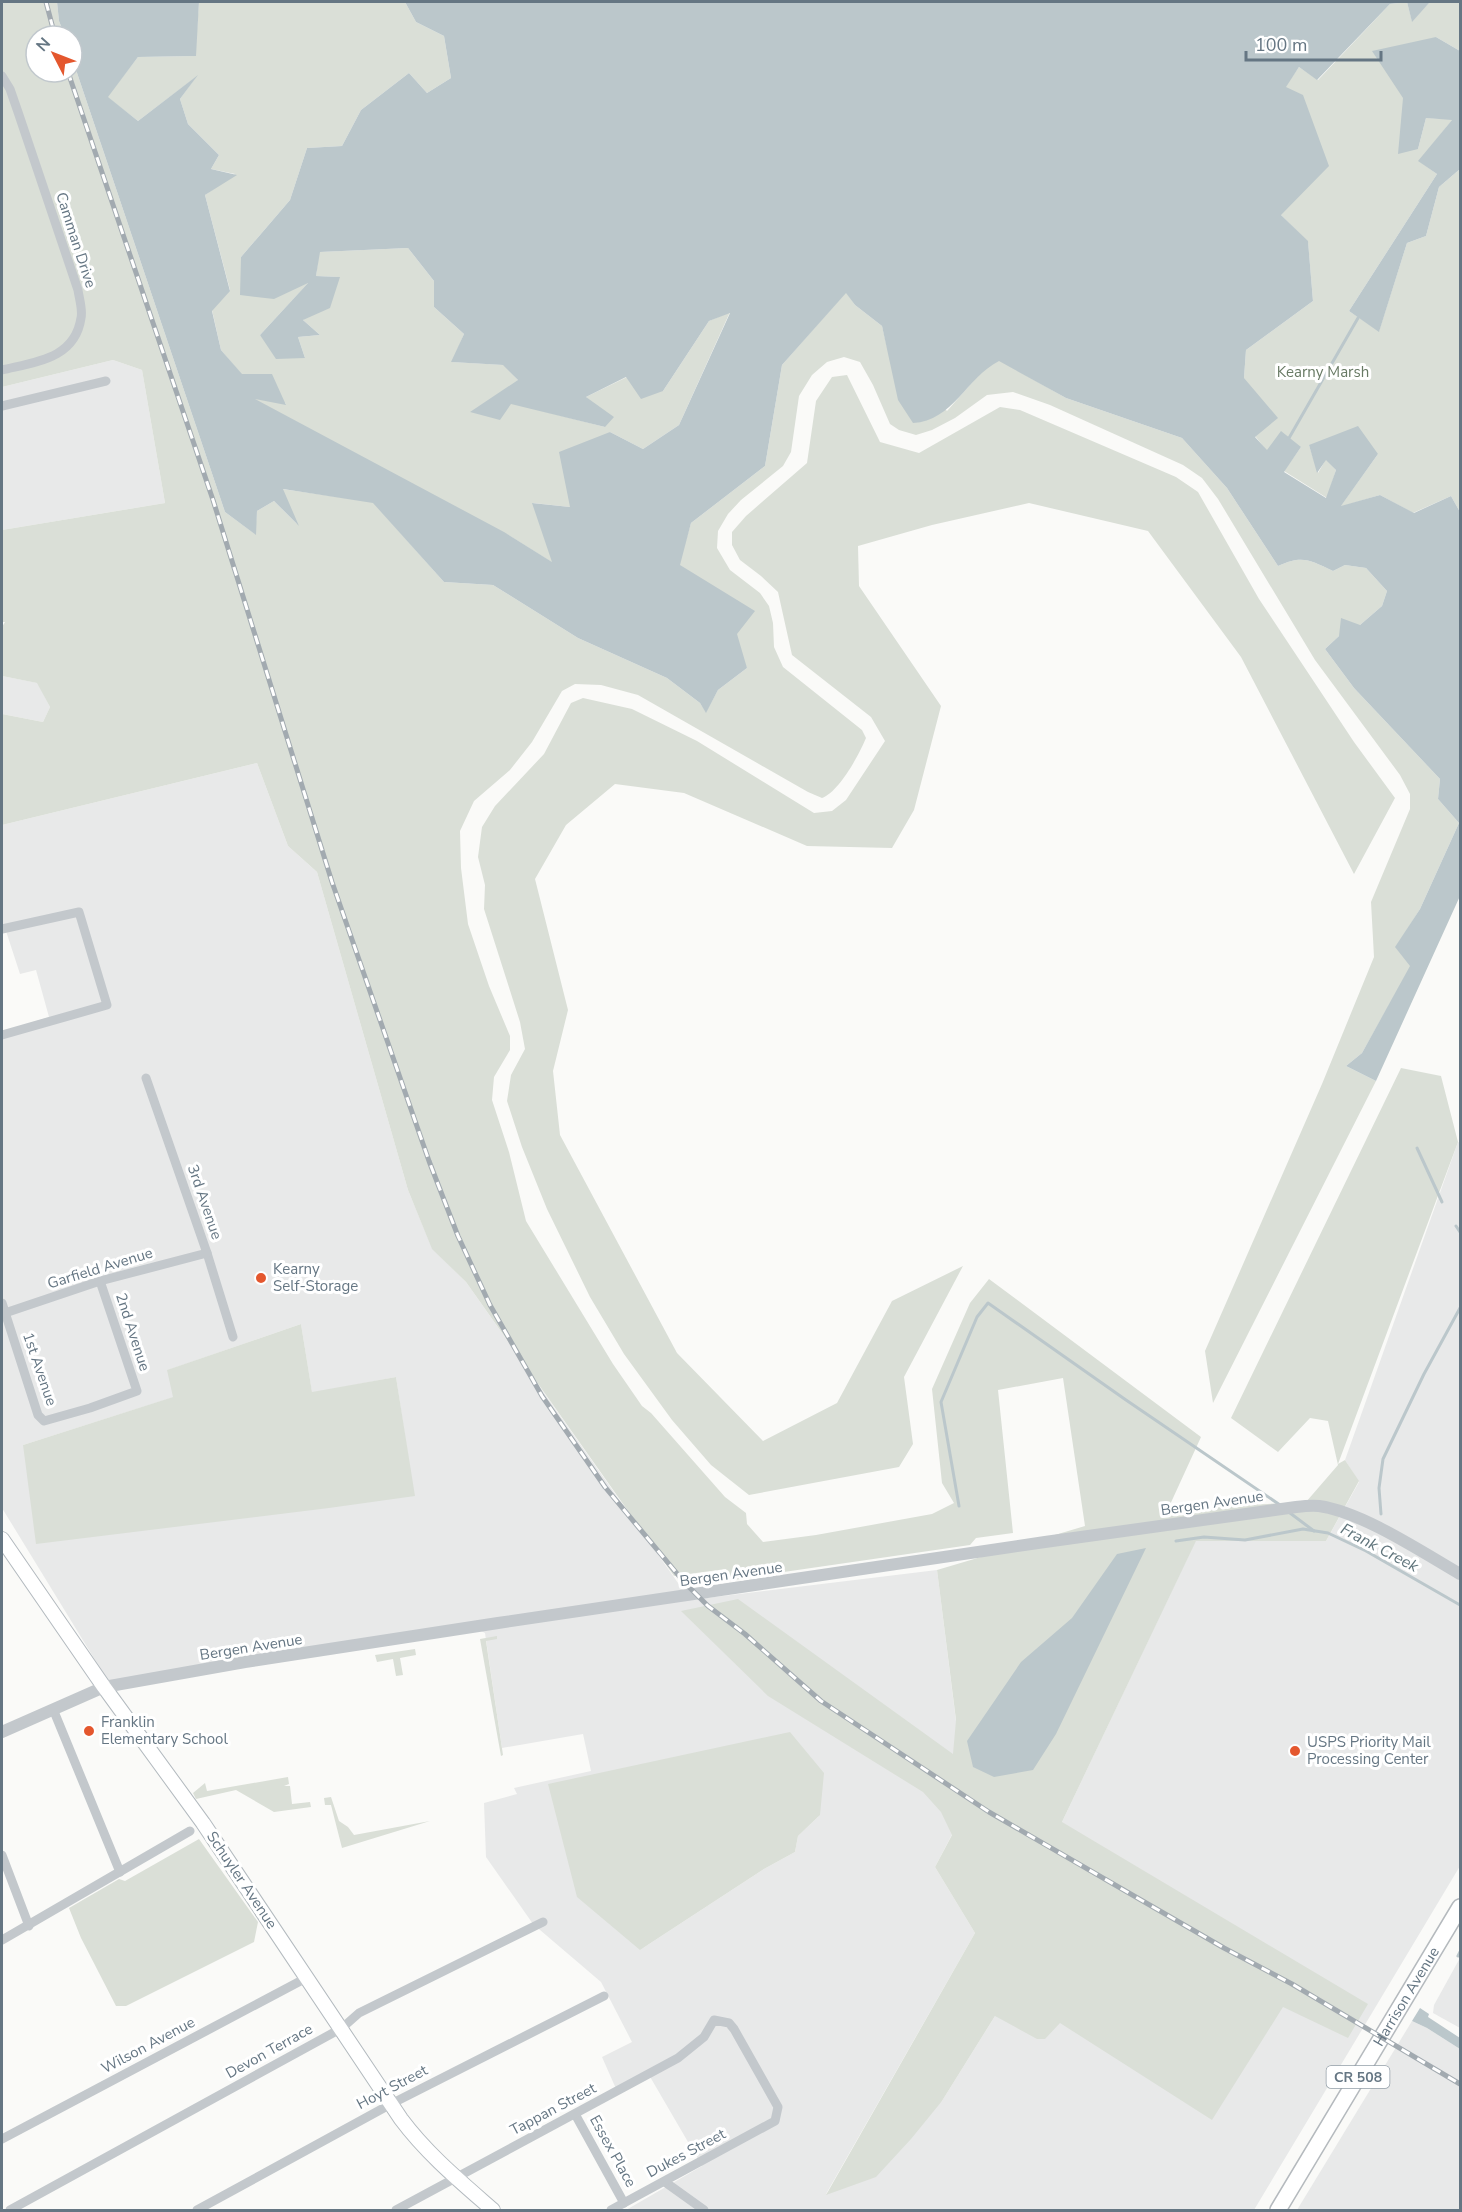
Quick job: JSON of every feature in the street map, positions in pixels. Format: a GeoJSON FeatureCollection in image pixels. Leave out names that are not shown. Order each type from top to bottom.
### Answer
{"type":"FeatureCollection","features":[{"type":"Feature","properties":{"kind":"main road","name":"Schuyler Avenue"},"geometry":{"type":"LineString","coordinates":[[2,1539],[104,1687],[203,1823],[415,2138],[493,2211]]}},
{"type":"Feature","properties":{"kind":"main road","name":"Harrison Avenue"},"geometry":{"type":"LineString","coordinates":[[1278,2211],[1461,1907]]}},
{"type":"Feature","properties":{"kind":"street","name":"Camman Drive"},"geometry":{"type":"LineString","coordinates":[[2,76],[10,89],[38,169],[78,290],[82,316],[75,338],[60,354],[2,370]]}},
{"type":"Feature","properties":{"kind":"street"},"geometry":{"type":"LineString","coordinates":[[2,406],[106,381]]}},
{"type":"Feature","properties":{"kind":"street"},"geometry":{"type":"LineString","coordinates":[[2,929],[79,912],[107,1005],[2,1035]]}},
{"type":"Feature","properties":{"kind":"street","name":"3rd Avenue"},"geometry":{"type":"LineString","coordinates":[[146,1078],[207,1253],[233,1337]]}},
{"type":"Feature","properties":{"kind":"street","name":"Garfield Avenue"},"geometry":{"type":"LineString","coordinates":[[3,1314],[100,1281],[207,1253]]}},
{"type":"Feature","properties":{"kind":"street","name":"2nd Avenue"},"geometry":{"type":"LineString","coordinates":[[100,1281],[137,1391]]}},
{"type":"Feature","properties":{"kind":"street","name":"1st Avenue"},"geometry":{"type":"LineString","coordinates":[[2,1303],[3,1314],[38,1415],[45,1421],[137,1391]]}},
{"type":"Feature","properties":{"kind":"street","name":"Bergen Avenue"},"geometry":{"type":"LineString","coordinates":[[2,1732],[104,1687],[245,1662],[1093,1535],[1296,1507],[1317,1506],[1349,1515],[1371,1524],[1461,1574]]}},
{"type":"Feature","properties":{"kind":"street"},"geometry":{"type":"LineString","coordinates":[[53,1709],[120,1872]]}},
{"type":"Feature","properties":{"kind":"street"},"geometry":{"type":"LineString","coordinates":[[2,1940],[190,1831]]}},
{"type":"Feature","properties":{"kind":"street"},"geometry":{"type":"LineString","coordinates":[[2,1856],[29,1926]]}},
{"type":"Feature","properties":{"kind":"street","name":"Devon Terrace"},"geometry":{"type":"LineString","coordinates":[[10,2211],[342,2028],[359,2013],[543,1922]]}},
{"type":"Feature","properties":{"kind":"street","name":"Wilson Avenue"},"geometry":{"type":"LineString","coordinates":[[2,2139],[308,1977]]}},
{"type":"Feature","properties":{"kind":"street","name":"Hoyt Street"},"geometry":{"type":"LineString","coordinates":[[197,2211],[391,2104],[604,1996]]}},
{"type":"Feature","properties":{"kind":"street","name":"Tappan Street"},"geometry":{"type":"LineString","coordinates":[[396,2211],[678,2058],[704,2037],[714,2020],[729,2023],[734,2029],[778,2107],[775,2121]]}},
{"type":"Feature","properties":{"kind":"street","name":"Essex Place"},"geometry":{"type":"LineString","coordinates":[[575,2114],[624,2203]]}},
{"type":"Feature","properties":{"kind":"street","name":"Dukes Street"},"geometry":{"type":"LineString","coordinates":[[611,2211],[775,2121]]}},
{"type":"Feature","properties":{"kind":"street"},"geometry":{"type":"LineString","coordinates":[[665,2182],[704,2211]]}},
{"type":"Feature","properties":{"kind":"shaded area"},"geometry":{"type":"Polygon","coordinates":[[[57,2],[199,2],[196,56],[138,57],[108,97],[138,121],[198,75],[180,99],[188,124],[219,155],[211,169],[237,175],[205,195],[230,291],[212,311],[221,350],[242,374],[272,374],[286,405],[255,399],[504,532],[552,562],[532,503],[570,507],[559,452],[610,432],[643,449],[679,425],[730,313],[709,321],[663,391],[641,399],[626,377],[586,397],[614,417],[605,427],[511,404],[500,420],[470,412],[518,380],[503,365],[451,362],[464,334],[434,307],[434,281],[408,248],[320,252],[316,276],[340,277],[330,308],[303,320],[320,335],[298,337],[305,358],[276,359],[260,335],[308,283],[274,299],[240,295],[241,257],[290,200],[307,148],[342,146],[361,110],[409,73],[427,93],[451,78],[444,36],[416,22],[405,2],[1407,2],[1390,4],[1317,80],[1299,67],[1286,87],[1303,95],[1329,166],[1281,215],[1308,241],[1313,301],[1246,350],[1244,378],[1278,418],[1255,437],[1267,450],[1281,431],[1301,447],[1284,472],[1326,498],[1336,470],[1326,460],[1317,473],[1309,445],[1358,426],[1378,454],[1341,506],[1380,495],[1414,513],[1451,496],[1460,512],[1460,896],[1376,1081],[1346,1066],[1362,1053],[1410,966],[1395,947],[1420,909],[1459,823],[1438,799],[1440,779],[1354,688],[1325,649],[1339,636],[1341,618],[1360,625],[1382,606],[1387,591],[1366,568],[1345,565],[1333,571],[1306,560],[1278,566],[1227,488],[1182,438],[1066,398],[999,361],[987,368],[939,415],[913,423],[898,400],[882,326],[855,305],[846,293],[782,365],[765,466],[691,523],[680,565],[755,611],[737,634],[747,668],[718,690],[706,713],[700,703],[667,678],[578,638],[493,585],[444,582],[373,503],[283,489],[299,526],[274,501],[257,511],[256,535],[225,512],[81,84],[84,84],[84,24],[60,24],[57,2]]]}},
{"type":"Feature","properties":{"kind":"shaded area"},"geometry":{"type":"Polygon","coordinates":[[[1407,2],[1430,2],[1412,22],[1407,2]]]}},
{"type":"Feature","properties":{"kind":"shaded area"},"geometry":{"type":"Polygon","coordinates":[[[1436,37],[1460,51],[1460,169],[1439,187],[1426,236],[1407,243],[1379,332],[1349,311],[1437,174],[1418,161],[1452,120],[1426,118],[1418,149],[1398,154],[1403,98],[1372,51],[1436,37]]]}},
{"type":"Feature","properties":{"kind":"shaded area"},"geometry":{"type":"Polygon","coordinates":[[[113,360],[142,370],[165,503],[2,530],[2,387],[113,360]]]}},
{"type":"Feature","properties":{"kind":"shaded area"},"geometry":{"type":"Polygon","coordinates":[[[2,676],[38,683],[50,707],[43,722],[2,714],[2,676]]]}},
{"type":"Feature","properties":{"kind":"shaded area"},"geometry":{"type":"Polygon","coordinates":[[[257,763],[288,846],[317,872],[408,1190],[432,1248],[466,1282],[690,1600],[937,1570],[959,1745],[959,1821],[935,1867],[975,1933],[826,2194],[942,2101],[995,2016],[1062,1822],[1196,1540],[1326,1541],[1359,1482],[1345,1460],[1458,1142],[1460,1143],[1460,1866],[1254,2210],[626,2210],[702,2166],[649,2075],[617,2091],[602,2057],[632,2042],[601,1982],[533,1924],[486,1857],[484,1803],[517,1794],[514,1788],[591,1771],[583,1734],[502,1748],[485,1633],[473,1627],[111,1686],[2,1508],[2,1032],[49,1017],[36,970],[20,974],[5,928],[2,928],[2,825],[257,763]],[[301,1324],[168,1370],[174,1397],[23,1445],[414,1496],[396,1377],[312,1393],[301,1324]],[[820,1815],[640,1950],[764,1869],[795,1852],[798,1836],[820,1815]]]}},
{"type":"Feature","properties":{"kind":"shaded area"},"geometry":{"type":"Polygon","coordinates":[[[1146,1548],[1056,1734],[1033,1770],[994,1777],[973,1767],[967,1741],[1021,1662],[1072,1618],[1117,1554],[1146,1548]]]}},
{"type":"Feature","properties":{"kind":"shaded area"},"geometry":{"type":"Polygon","coordinates":[[[1460,1958],[1460,2028],[1433,2013],[1434,2005],[1460,1958]]]}},
{"type":"Feature","properties":{"kind":"shaded area"},"geometry":{"type":"Polygon","coordinates":[[[1420,2008],[1429,2014],[1428,2017],[1460,2038],[1460,2049],[1412,2021],[1420,2008]]]}},
{"type":"Feature","properties":{"kind":"shaded area"},"geometry":{"type":"Polygon","coordinates":[[[1412,2021],[1460,2049],[1460,2210],[1297,2210],[1412,2021]]]}},
{"type":"Feature","properties":{"kind":"green space"},"geometry":{"type":"Polygon","coordinates":[[[2,2],[57,2],[60,24],[24,24],[24,84],[81,84],[225,512],[255,534],[257,511],[274,501],[297,524],[282,489],[373,502],[444,582],[493,585],[578,638],[667,678],[700,703],[706,712],[718,690],[747,668],[679,564],[691,523],[765,466],[782,365],[846,292],[855,305],[882,326],[887,347],[947,411],[984,369],[999,360],[1066,398],[1182,438],[1227,488],[1278,566],[1306,560],[1333,571],[1345,565],[1366,568],[1387,591],[1382,606],[1360,625],[1339,636],[1325,649],[1354,688],[1440,779],[1438,799],[1459,823],[1420,909],[1396,947],[1411,966],[1362,1053],[1346,1066],[1376,1081],[1213,1403],[1205,1351],[1322,1084],[1374,957],[1371,902],[1410,809],[1410,794],[1400,775],[1315,660],[1218,499],[1202,478],[1183,465],[1050,405],[1013,392],[987,395],[955,418],[932,430],[916,435],[899,430],[890,424],[860,362],[844,357],[827,362],[812,375],[799,396],[791,452],[783,466],[741,500],[728,514],[718,531],[717,548],[730,570],[760,593],[769,606],[773,623],[774,647],[783,667],[862,730],[866,738],[842,781],[822,798],[638,695],[601,685],[575,684],[562,691],[532,742],[510,770],[474,801],[460,831],[461,868],[468,924],[489,986],[510,1036],[510,1050],[494,1077],[492,1100],[509,1152],[526,1221],[613,1364],[642,1406],[651,1413],[725,1497],[746,1513],[747,1524],[763,1542],[932,1514],[954,1503],[942,1483],[932,1389],[970,1303],[989,1279],[1201,1437],[1168,1509],[1306,1502],[1338,1465],[1328,1421],[1310,1418],[1278,1452],[1231,1418],[1401,1068],[1441,1076],[1458,1142],[1338,1464],[1345,1460],[1359,1481],[1326,1541],[1196,1541],[1062,1822],[1368,2004],[1348,2038],[1283,2007],[1212,2120],[1060,2023],[1045,2039],[1037,2039],[995,2016],[942,2101],[876,2177],[826,2195],[975,1933],[935,1867],[952,1835],[941,1812],[923,1792],[768,1696],[681,1611],[738,1599],[953,1754],[956,1720],[937,1570],[1085,1526],[1063,1378],[998,1390],[1013,1533],[976,1538],[970,1545],[763,1575],[760,1573],[752,1577],[728,1581],[726,1569],[674,1576],[466,1282],[432,1249],[408,1190],[317,872],[288,846],[257,763],[2,825],[2,714],[43,722],[50,707],[37,683],[2,676],[2,627],[5,622],[2,622],[2,530],[165,503],[142,370],[113,360],[2,387],[2,2]]]}},
{"type":"Feature","properties":{"kind":"green space"},"geometry":{"type":"Polygon","coordinates":[[[199,2],[405,2],[416,22],[444,36],[451,78],[427,93],[409,73],[361,110],[342,146],[307,148],[290,200],[241,257],[241,295],[310,281],[260,335],[305,358],[298,337],[320,335],[303,320],[339,277],[316,276],[319,252],[408,248],[434,281],[434,307],[464,334],[452,362],[504,365],[518,380],[511,403],[605,427],[586,397],[627,377],[663,391],[709,321],[730,312],[679,425],[643,449],[610,432],[570,507],[533,503],[553,563],[510,536],[252,398],[286,404],[242,375],[221,350],[212,310],[230,290],[205,195],[235,174],[211,169],[219,155],[188,124],[180,99],[196,77],[138,121],[107,97],[138,57],[195,56],[199,2]]]}},
{"type":"Feature","properties":{"kind":"green space","name":"Kearny Marsh"},"geometry":{"type":"Polygon","coordinates":[[[1407,2],[1412,21],[1430,2],[1460,2],[1460,51],[1436,37],[1403,98],[1418,149],[1426,118],[1453,119],[1419,161],[1437,174],[1349,311],[1379,331],[1407,243],[1426,236],[1439,187],[1460,169],[1460,512],[1451,496],[1413,513],[1380,495],[1340,507],[1378,454],[1309,445],[1318,473],[1326,459],[1336,470],[1327,498],[1284,471],[1301,447],[1267,451],[1255,436],[1244,378],[1246,350],[1313,301],[1308,242],[1281,215],[1285,87],[1299,67],[1318,80],[1390,4],[1407,2]]]}},
{"type":"Feature","properties":{"kind":"green space"},"geometry":{"type":"Polygon","coordinates":[[[847,375],[880,442],[919,453],[1000,407],[1020,410],[1176,477],[1198,492],[1259,599],[1354,742],[1395,798],[1354,874],[1241,657],[1148,531],[1029,503],[932,525],[858,546],[859,586],[941,706],[914,810],[892,848],[807,846],[684,793],[615,784],[566,825],[535,879],[568,1010],[553,1071],[560,1135],[677,1353],[763,1441],[837,1403],[892,1301],[963,1266],[904,1377],[913,1444],[899,1467],[749,1495],[711,1465],[672,1420],[624,1354],[590,1297],[547,1209],[522,1147],[507,1101],[511,1075],[525,1049],[520,1022],[484,909],[485,885],[478,857],[482,827],[495,806],[544,754],[571,703],[583,698],[632,709],[697,741],[814,813],[832,811],[846,800],[885,741],[871,717],[792,655],[778,592],[740,560],[732,545],[732,532],[746,516],[807,463],[816,401],[832,377],[847,375]]]}},
{"type":"Feature","properties":{"kind":"green space"},"geometry":{"type":"Polygon","coordinates":[[[301,1324],[312,1392],[396,1377],[415,1496],[36,1544],[23,1445],[173,1397],[167,1370],[301,1324]]]}},
{"type":"Feature","properties":{"kind":"green space"},"geometry":{"type":"Polygon","coordinates":[[[497,1636],[497,1639],[486,1641],[503,1755],[501,1756],[480,1639],[497,1636]]]}},
{"type":"Feature","properties":{"kind":"green space"},"geometry":{"type":"Polygon","coordinates":[[[415,1649],[416,1655],[400,1658],[403,1675],[396,1676],[393,1659],[377,1662],[375,1655],[415,1649]]]}},
{"type":"Feature","properties":{"kind":"green space"},"geometry":{"type":"Polygon","coordinates":[[[790,1732],[824,1773],[820,1815],[798,1836],[795,1852],[764,1869],[640,1950],[577,1897],[548,1784],[790,1732]]]}},
{"type":"Feature","properties":{"kind":"green space"},"geometry":{"type":"Polygon","coordinates":[[[288,1777],[289,1784],[284,1786],[290,1786],[292,1804],[310,1802],[311,1807],[274,1812],[236,1790],[196,1799],[193,1793],[205,1783],[207,1791],[288,1777]]]}},
{"type":"Feature","properties":{"kind":"green space"},"geometry":{"type":"Polygon","coordinates":[[[331,1797],[339,1821],[354,1835],[430,1821],[342,1848],[331,1805],[325,1805],[324,1798],[331,1797]]]}},
{"type":"Feature","properties":{"kind":"green space"},"geometry":{"type":"Polygon","coordinates":[[[199,1839],[258,1922],[254,1942],[126,2006],[116,2006],[81,1938],[69,1908],[119,1879],[125,1881],[199,1839]]]}},
{"type":"Feature","properties":{"kind":"waterway"},"geometry":{"type":"LineString","coordinates":[[1289,438],[1358,318]]}},
{"type":"Feature","properties":{"kind":"waterway"},"geometry":{"type":"LineString","coordinates":[[1417,1148],[1442,1202]]}},
{"type":"Feature","properties":{"kind":"waterway"},"geometry":{"type":"LineString","coordinates":[[1456,1226],[1460,1232]]}},
{"type":"Feature","properties":{"kind":"waterway"},"geometry":{"type":"LineString","coordinates":[[959,1506],[941,1402],[977,1317],[988,1303],[1280,1505]]}},
{"type":"Feature","properties":{"kind":"waterway"},"geometry":{"type":"LineString","coordinates":[[1381,1514],[1379,1488],[1383,1459],[1424,1374],[1460,1308]]}},
{"type":"Feature","properties":{"kind":"waterway"},"geometry":{"type":"LineString","coordinates":[[1290,1513],[1314,1531]]}},
{"type":"Feature","properties":{"kind":"waterway","name":"Frank Creek"},"geometry":{"type":"LineString","coordinates":[[1176,1541],[1204,1537],[1245,1540],[1303,1529],[1328,1533],[1366,1551],[1460,1605]]}},
{"type":"Feature","properties":{"kind":"waterway","name":"Frank Creek"},"geometry":{"type":"LineString","coordinates":[[1458,1956],[1460,1952]]}},
{"type":"Feature","properties":{"kind":"railway"},"geometry":{"type":"LineString","coordinates":[[46,2],[52,24]]}},
{"type":"Feature","properties":{"kind":"railway"},"geometry":{"type":"LineString","coordinates":[[72,84],[213,500],[332,882],[429,1161],[458,1236],[490,1305],[542,1396],[605,1487],[684,1582],[708,1606],[745,1634],[821,1701],[989,1812],[1224,1948],[1292,1984],[1460,2084]]}},
{"type":"Feature","properties":{"kind":"place","name":"Kearny Self-Storage"},"geometry":{"type":"Point","coordinates":[261,1278]}},
{"type":"Feature","properties":{"kind":"place","name":"Franklin Elementary School"},"geometry":{"type":"Point","coordinates":[89,1731]}},
{"type":"Feature","properties":{"kind":"place","name":"USPS Priority Mail Processing Center"},"geometry":{"type":"Point","coordinates":[1295,1751]}}]}
